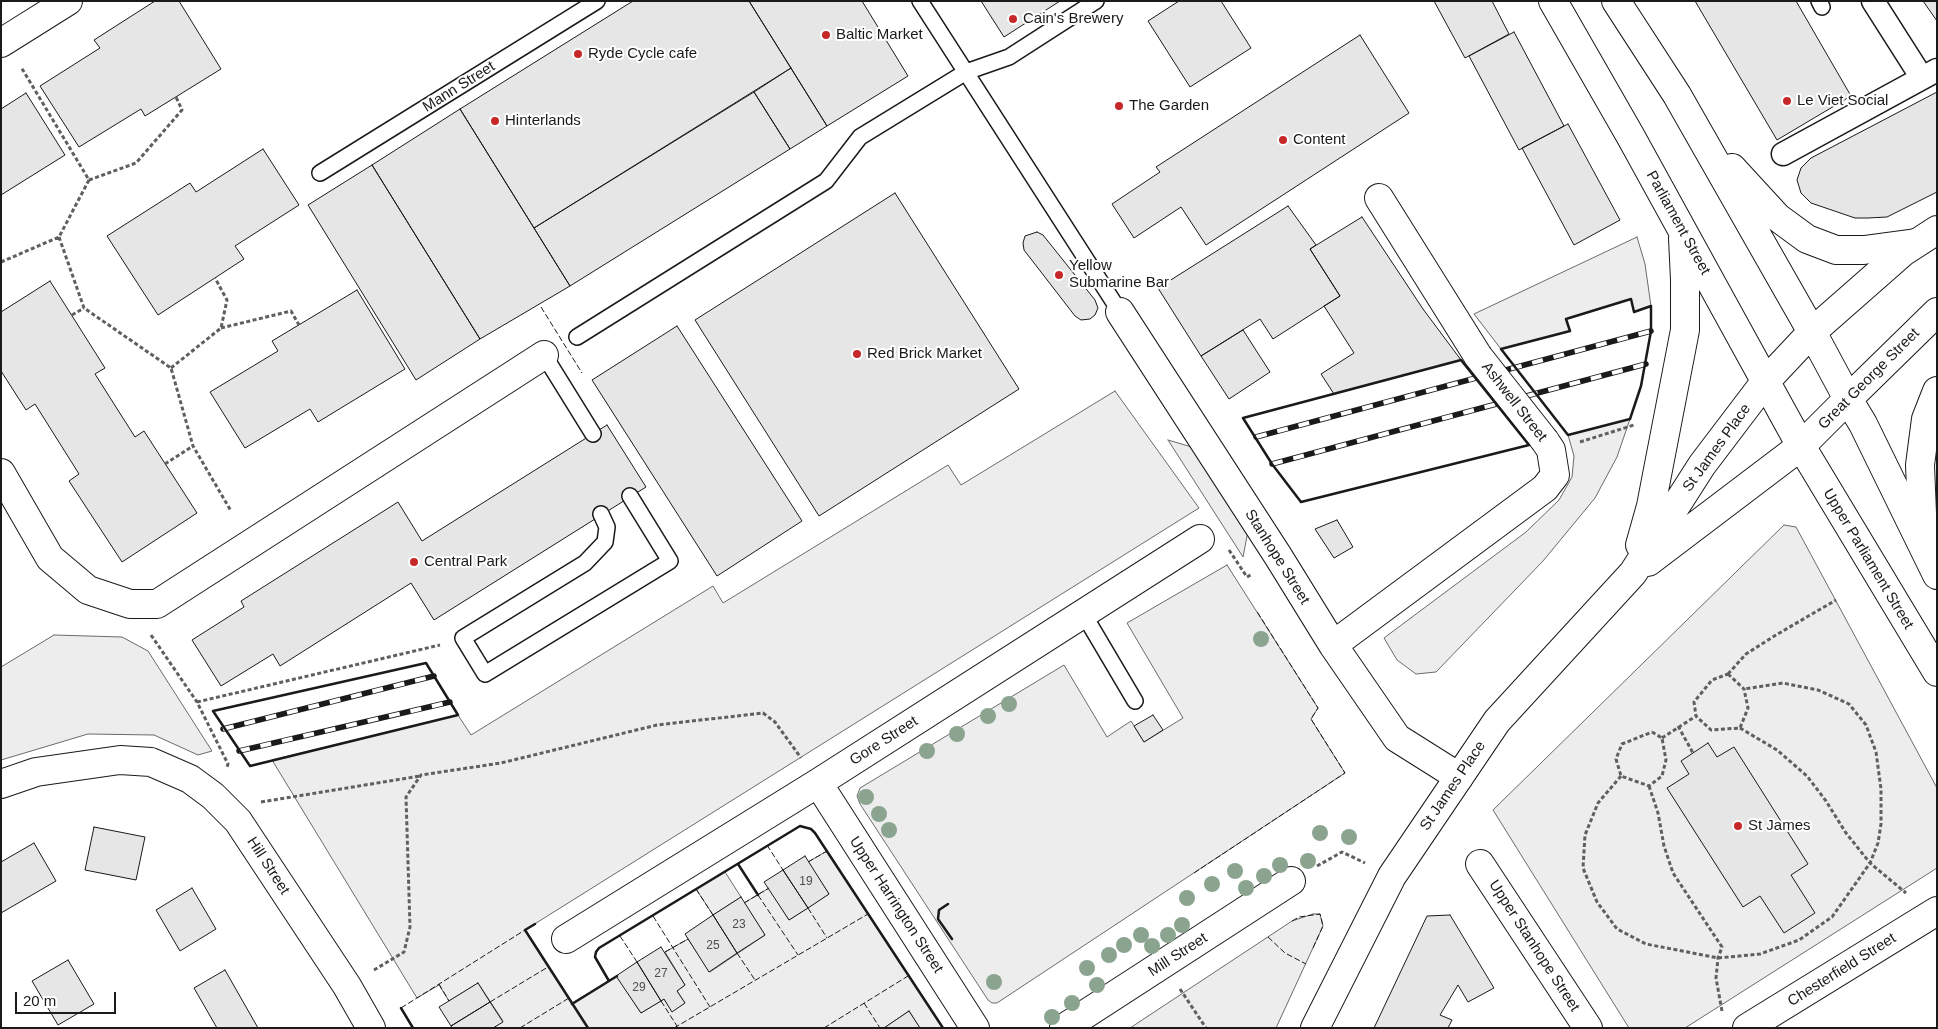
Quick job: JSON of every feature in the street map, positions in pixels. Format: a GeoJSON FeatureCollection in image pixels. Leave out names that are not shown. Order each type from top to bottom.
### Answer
{"type":"FeatureCollection","features":[{"type":"Feature","properties":{"kind":"main road"},"geometry":{"type":"LineString","coordinates":[[1,44],[68,1]]}},
{"type":"Feature","properties":{"kind":"main road","name":"Parliament Street"},"geometry":{"type":"LineString","coordinates":[[1553,1],[1801,446]]}},
{"type":"Feature","properties":{"kind":"main road"},"geometry":{"type":"LineString","coordinates":[[1616,1],[1677,95],[1812,332],[1863,424],[1933,566]]}},
{"type":"Feature","properties":{"kind":"main road"},"geometry":{"type":"LineString","coordinates":[[1677,95],[1742,180],[1777,217],[1807,240],[1836,250],[1864,250],[1927,236]]}},
{"type":"Feature","properties":{"kind":"main road","name":"Ashwell Street"},"geometry":{"type":"LineString","coordinates":[[1333,645],[1545,488],[1555,474],[1548,446],[1478,356],[1379,198]]}},
{"type":"Feature","properties":{"kind":"main road"},"geometry":{"type":"LineString","coordinates":[[1633,573],[1651,506],[1686,330],[1686,280],[1682,231]]}},
{"type":"Feature","properties":{"kind":"main road"},"geometry":{"type":"LineString","coordinates":[[1812,332],[1903,252],[1927,236]]}},
{"type":"Feature","properties":{"kind":"main road","name":"Stanhope Street"},"geometry":{"type":"LineString","coordinates":[[1120,312],[1278,556],[1333,645],[1397,738],[1459,777]]}},
{"type":"Feature","properties":{"kind":"main road","name":"Great George Street"},"geometry":{"type":"LineString","coordinates":[[1801,446],[1937,312]]}},
{"type":"Feature","properties":{"kind":"main road","name":"St James Place"},"geometry":{"type":"LineString","coordinates":[[1315,1028],[1392,876],[1497,721],[1633,573],[1702,465],[1765,382],[1812,332]]}},
{"type":"Feature","properties":{"kind":"main road"},"geometry":{"type":"LineString","coordinates":[[1,474],[50,558],[88,590],[130,604],[158,604],[544,355]]}},
{"type":"Feature","properties":{"kind":"main road"},"geometry":{"type":"LineString","coordinates":[[1933,566],[1922,513],[1920,465],[1926,419],[1937,390]]}},
{"type":"Feature","properties":{"kind":"main road","name":"St James Place"},"geometry":{"type":"LineString","coordinates":[[1633,573],[1801,446]]}},
{"type":"Feature","properties":{"kind":"main road","name":"Upper Parliament Street"},"geometry":{"type":"LineString","coordinates":[[1801,446],[1937,672]]}},
{"type":"Feature","properties":{"kind":"main road","name":"Gore Street"},"geometry":{"type":"LineString","coordinates":[[566,939],[818,783],[1200,539]]}},
{"type":"Feature","properties":{"kind":"main road","name":"Hill Street"},"geometry":{"type":"LineString","coordinates":[[1,784],[36,772],[120,760],[151,762],[190,779],[219,802],[238,821],[346,986],[371,1028]]}},
{"type":"Feature","properties":{"kind":"main road","name":"Upper Harrington Street"},"geometry":{"type":"LineString","coordinates":[[818,783],[975,1028]]}},
{"type":"Feature","properties":{"kind":"main road","name":"Upper Stanhope Street"},"geometry":{"type":"LineString","coordinates":[[1480,864],[1588,1028]]}},
{"type":"Feature","properties":{"kind":"main road","name":"Mill Street"},"geometry":{"type":"LineString","coordinates":[[1064,1028],[1290,881]]}},
{"type":"Feature","properties":{"kind":"main road","name":"Chesterfield Street"},"geometry":{"type":"LineString","coordinates":[[1736,1023],[1932,914]]}},
{"type":"Feature","properties":{"kind":"street"},"geometry":{"type":"LineString","coordinates":[[1783,154],[1929,74],[1874,1]]}},
{"type":"Feature","properties":{"kind":"lane","name":"Mann Street"},"geometry":{"type":"LineString","coordinates":[[320,173],[597,1]]}},
{"type":"Feature","properties":{"kind":"lane"},"geometry":{"type":"LineString","coordinates":[[920,1],[1120,312]]}},
{"type":"Feature","properties":{"kind":"lane"},"geometry":{"type":"LineString","coordinates":[[577,337],[826,181],[860,137],[966,72],[1009,57],[1096,1]]}},
{"type":"Feature","properties":{"kind":"lane"},"geometry":{"type":"LineString","coordinates":[[544,355],[593,434]]}},
{"type":"Feature","properties":{"kind":"lane"},"geometry":{"type":"LineString","coordinates":[[601,514],[608,527],[605,542],[584,563],[462,638],[485,674],[670,561],[630,496]]}},
{"type":"Feature","properties":{"kind":"lane"},"geometry":{"type":"LineString","coordinates":[[1084,613],[1136,700]]}},
{"type":"Feature","properties":{"kind":"path"},"geometry":{"type":"LineString","coordinates":[[21,66],[89,180]]}},
{"type":"Feature","properties":{"kind":"path"},"geometry":{"type":"LineString","coordinates":[[1,262],[59,237],[89,180],[136,163],[182,110],[176,97]]}},
{"type":"Feature","properties":{"kind":"path"},"geometry":{"type":"LineString","coordinates":[[59,237],[84,308],[171,368],[193,446],[231,511]]}},
{"type":"Feature","properties":{"kind":"path"},"geometry":{"type":"LineString","coordinates":[[215,278],[227,300],[221,328]]}},
{"type":"Feature","properties":{"kind":"path"},"geometry":{"type":"LineString","coordinates":[[72,316],[84,308]]}},
{"type":"Feature","properties":{"kind":"path"},"geometry":{"type":"LineString","coordinates":[[171,368],[221,328],[291,311],[299,325]]}},
{"type":"Feature","properties":{"kind":"path"},"geometry":{"type":"LineString","coordinates":[[1548,446],[1670,414]]}},
{"type":"Feature","properties":{"kind":"path"},"geometry":{"type":"LineString","coordinates":[[165,464],[193,446]]}},
{"type":"Feature","properties":{"kind":"path"},"geometry":{"type":"LineString","coordinates":[[1836,600],[1746,654],[1728,674],[1712,680],[1694,702],[1696,716],[1711,730],[1740,728],[1776,750],[1807,776],[1870,863],[1932,914]]}},
{"type":"Feature","properties":{"kind":"path"},"geometry":{"type":"LineString","coordinates":[[197,702],[425,649],[462,638]]}},
{"type":"Feature","properties":{"kind":"path"},"geometry":{"type":"LineString","coordinates":[[156,642],[197,702],[228,764],[219,802],[501,763],[657,725],[763,713],[775,722],[818,783]]}},
{"type":"Feature","properties":{"kind":"path"},"geometry":{"type":"LineString","coordinates":[[1728,674],[1744,689],[1748,708],[1740,728]]}},
{"type":"Feature","properties":{"kind":"path"},"geometry":{"type":"LineString","coordinates":[[1621,776],[1598,802],[1586,835],[1583,868],[1597,902],[1617,929],[1646,944],[1718,958],[1760,954],[1799,940],[1832,917],[1870,863],[1878,843],[1881,824],[1882,789],[1876,752],[1866,725],[1849,704],[1818,690],[1783,683],[1744,689]]}},
{"type":"Feature","properties":{"kind":"path"},"geometry":{"type":"LineString","coordinates":[[1662,738],[1696,716]]}},
{"type":"Feature","properties":{"kind":"path"},"geometry":{"type":"LineString","coordinates":[[1678,726],[1693,753]]}},
{"type":"Feature","properties":{"kind":"path"},"geometry":{"type":"LineString","coordinates":[[1621,776],[1616,759],[1622,744],[1652,732],[1662,738],[1666,760],[1662,776],[1649,786]]}},
{"type":"Feature","properties":{"kind":"path"},"geometry":{"type":"LineString","coordinates":[[346,986],[404,952],[410,927],[406,797],[421,775]]}},
{"type":"Feature","properties":{"kind":"path"},"geometry":{"type":"LineString","coordinates":[[1621,776],[1649,786]]}},
{"type":"Feature","properties":{"kind":"path"},"geometry":{"type":"LineString","coordinates":[[1649,786],[1673,873],[1722,947],[1718,958],[1716,978],[1736,1023]]}},
{"type":"Feature","properties":{"kind":"path"},"geometry":{"type":"LineString","coordinates":[[1290,881],[1342,852],[1392,876]]}},
{"type":"Feature","properties":{"kind":"path"},"geometry":{"type":"LineString","coordinates":[[1164,964],[1205,1027]]}},
{"type":"Feature","properties":{"kind":"shaded area"},"geometry":{"type":"Polygon","coordinates":[[[1637,237],[1645,264],[1651,306],[1634,312],[1631,299],[1566,319],[1570,331],[1501,349],[1474,314],[1637,237]]]}},
{"type":"Feature","properties":{"kind":"shaded area"},"geometry":{"type":"Polygon","coordinates":[[[1115,391],[1199,508],[525,930],[572,1003],[617,976],[641,1013],[664,999],[672,1011],[685,1003],[677,991],[685,985],[665,952],[688,939],[710,972],[765,935],[744,903],[769,888],[789,920],[829,894],[808,862],[827,851],[943,1028],[920,1028],[909,1011],[884,1028],[493,1028],[503,1021],[478,983],[449,1001],[439,985],[417,998],[272,760],[458,715],[471,735],[713,586],[723,603],[948,465],[961,485],[1115,391]]]}},
{"type":"Feature","properties":{"kind":"shaded area"},"geometry":{"type":"Polygon","coordinates":[[[1630,419],[1617,457],[1595,498],[1543,561],[1436,672],[1416,674],[1397,660],[1384,638],[1526,532],[1559,500],[1572,477],[1574,456],[1568,435],[1630,419]]]}},
{"type":"Feature","properties":{"kind":"shaded area"},"geometry":{"type":"Polygon","coordinates":[[[1168,440],[1195,448],[1248,531],[1243,557],[1168,440]]]}},
{"type":"Feature","properties":{"kind":"shaded area"},"geometry":{"type":"Polygon","coordinates":[[[1784,525],[1796,527],[1937,788],[1937,868],[1685,1028],[1629,1028],[1493,810],[1784,525]]]}},
{"type":"Feature","properties":{"kind":"shaded area"},"geometry":{"type":"Polygon","coordinates":[[[1227,565],[1318,708],[1311,719],[1345,773],[997,1003],[992,1003],[988,1000],[860,804],[857,796],[860,788],[1064,665],[1107,737],[1131,721],[1144,742],[1183,718],[1127,623],[1227,565]]]}},
{"type":"Feature","properties":{"kind":"shaded area"},"geometry":{"type":"Polygon","coordinates":[[[54,635],[122,637],[148,651],[212,751],[198,755],[154,735],[88,734],[1,760],[1,667],[54,635]]]}},
{"type":"Feature","properties":{"kind":"shaded area"},"geometry":{"type":"Polygon","coordinates":[[[725,872],[741,897],[713,915],[696,889],[725,872]]]}},
{"type":"Feature","properties":{"kind":"shaded area"},"geometry":{"type":"Polygon","coordinates":[[[1313,914],[1320,914],[1323,926],[1276,1028],[1130,1028],[1292,921],[1313,914]]]}},
{"type":"Feature","properties":{"kind":"building"},"geometry":{"type":"Polygon","coordinates":[[[155,1],[179,1],[221,69],[145,116],[141,109],[79,147],[40,86],[100,48],[94,40],[155,1]]]}},
{"type":"Feature","properties":{"kind":"building"},"geometry":{"type":"Polygon","coordinates":[[[633,1],[749,1],[791,68],[534,228],[460,109],[633,1]]]}},
{"type":"Feature","properties":{"kind":"building","name":"Baltic Market"},"geometry":{"type":"Polygon","coordinates":[[[749,1],[862,1],[908,76],[827,126],[749,1]]]}},
{"type":"Feature","properties":{"kind":"building","name":"Cain's Brewery"},"geometry":{"type":"Polygon","coordinates":[[[981,1],[1060,1],[1004,37],[981,1]]]}},
{"type":"Feature","properties":{"kind":"building"},"geometry":{"type":"Polygon","coordinates":[[[1179,1],[1221,1],[1251,48],[1190,87],[1148,21],[1179,1]]]}},
{"type":"Feature","properties":{"kind":"building"},"geometry":{"type":"Polygon","coordinates":[[[1434,1],[1492,1],[1509,34],[1465,58],[1434,1]]]}},
{"type":"Feature","properties":{"kind":"building"},"geometry":{"type":"Polygon","coordinates":[[[1695,1],[1796,1],[1851,96],[1777,140],[1695,1]]]}},
{"type":"Feature","properties":{"kind":"building"},"geometry":{"type":"Polygon","coordinates":[[[1923,1],[1937,1],[1937,21],[1923,1]]]}},
{"type":"Feature","properties":{"kind":"building"},"geometry":{"type":"Polygon","coordinates":[[[1514,32],[1564,126],[1519,150],[1469,56],[1514,32]]]}},
{"type":"Feature","properties":{"kind":"building","name":"Content"},"geometry":{"type":"Polygon","coordinates":[[[1360,35],[1409,113],[1206,245],[1181,207],[1134,238],[1112,204],[1160,172],[1156,167],[1360,35]]]}},
{"type":"Feature","properties":{"kind":"building"},"geometry":{"type":"Polygon","coordinates":[[[791,68],[827,126],[790,149],[754,92],[791,68]]]}},
{"type":"Feature","properties":{"kind":"building"},"geometry":{"type":"Polygon","coordinates":[[[754,92],[790,149],[570,286],[534,228],[754,92]]]}},
{"type":"Feature","properties":{"kind":"building"},"geometry":{"type":"Polygon","coordinates":[[[1937,92],[1937,192],[1887,217],[1868,218],[1855,218],[1811,203],[1801,193],[1797,180],[1801,168],[1811,158],[1937,92]]]}},
{"type":"Feature","properties":{"kind":"building"},"geometry":{"type":"Polygon","coordinates":[[[26,93],[65,155],[1,195],[1,109],[26,93]]]}},
{"type":"Feature","properties":{"kind":"building"},"geometry":{"type":"Polygon","coordinates":[[[460,109],[570,286],[480,339],[372,165],[460,109]]]}},
{"type":"Feature","properties":{"kind":"building"},"geometry":{"type":"Polygon","coordinates":[[[1568,124],[1620,220],[1574,245],[1522,148],[1568,124]]]}},
{"type":"Feature","properties":{"kind":"building"},"geometry":{"type":"Polygon","coordinates":[[[263,149],[299,205],[235,246],[244,259],[158,315],[107,236],[190,183],[196,192],[263,149]]]}},
{"type":"Feature","properties":{"kind":"building"},"geometry":{"type":"Polygon","coordinates":[[[372,165],[480,339],[416,380],[308,205],[372,165]]]}},
{"type":"Feature","properties":{"kind":"building","name":"Red Brick Market"},"geometry":{"type":"Polygon","coordinates":[[[895,193],[1019,389],[819,516],[695,320],[895,193]]]}},
{"type":"Feature","properties":{"kind":"building"},"geometry":{"type":"Polygon","coordinates":[[[1288,206],[1316,245],[1310,249],[1340,296],[1273,339],[1260,319],[1201,356],[1158,288],[1288,206]]]}},
{"type":"Feature","properties":{"kind":"building"},"geometry":{"type":"Polygon","coordinates":[[[1362,217],[1423,309],[1461,360],[1334,394],[1321,374],[1354,353],[1324,306],[1340,296],[1310,249],[1362,217]]]}},
{"type":"Feature","properties":{"kind":"building","name":"Yellow Submarine Bar"},"geometry":{"type":"Polygon","coordinates":[[[1037,232],[1043,235],[1095,300],[1098,308],[1095,315],[1090,319],[1081,320],[1075,316],[1024,250],[1025,236],[1037,232]]]}},
{"type":"Feature","properties":{"kind":"building"},"geometry":{"type":"Polygon","coordinates":[[[50,281],[105,368],[95,374],[135,437],[144,431],[197,513],[122,562],[69,481],[79,474],[35,404],[26,410],[1,371],[1,312],[50,281]]]}},
{"type":"Feature","properties":{"kind":"building"},"geometry":{"type":"Polygon","coordinates":[[[357,290],[405,369],[318,422],[310,409],[245,448],[210,392],[278,351],[272,341],[357,290]]]}},
{"type":"Feature","properties":{"kind":"building"},"geometry":{"type":"Polygon","coordinates":[[[677,326],[802,521],[717,576],[592,380],[677,326]]]}},
{"type":"Feature","properties":{"kind":"building"},"geometry":{"type":"Polygon","coordinates":[[[1243,330],[1270,372],[1229,399],[1201,356],[1243,330]]]}},
{"type":"Feature","properties":{"kind":"building","name":"Central Park"},"geometry":{"type":"Polygon","coordinates":[[[607,425],[646,487],[434,620],[411,583],[280,666],[273,654],[221,686],[192,640],[244,607],[241,601],[398,502],[422,541],[607,425]]]}},
{"type":"Feature","properties":{"kind":"building"},"geometry":{"type":"Polygon","coordinates":[[[1337,520],[1353,547],[1334,558],[1315,529],[1337,520]]]}},
{"type":"Feature","properties":{"kind":"building"},"geometry":{"type":"Polygon","coordinates":[[[1153,715],[1163,730],[1144,742],[1134,726],[1153,715]]]}},
{"type":"Feature","properties":{"kind":"building","name":"St James"},"geometry":{"type":"Polygon","coordinates":[[[1708,743],[1717,757],[1734,747],[1808,864],[1791,875],[1815,913],[1784,933],[1760,896],[1743,907],[1667,788],[1689,774],[1681,761],[1708,743]]]}},
{"type":"Feature","properties":{"kind":"building"},"geometry":{"type":"Polygon","coordinates":[[[94,827],[145,837],[136,880],[85,870],[94,827]]]}},
{"type":"Feature","properties":{"kind":"building"},"geometry":{"type":"Polygon","coordinates":[[[34,843],[56,881],[1,913],[1,862],[34,843]]]}},
{"type":"Feature","properties":{"kind":"building"},"geometry":{"type":"Polygon","coordinates":[[[805,856],[829,894],[808,908],[783,870],[805,856]]]}},
{"type":"Feature","properties":{"kind":"building"},"geometry":{"type":"Polygon","coordinates":[[[783,870],[808,908],[789,920],[764,882],[783,870]]]}},
{"type":"Feature","properties":{"kind":"building"},"geometry":{"type":"Polygon","coordinates":[[[192,888],[216,929],[180,951],[156,910],[192,888]]]}},
{"type":"Feature","properties":{"kind":"building"},"geometry":{"type":"Polygon","coordinates":[[[741,897],[765,935],[737,953],[713,915],[741,897]]]}},
{"type":"Feature","properties":{"kind":"building"},"geometry":{"type":"Polygon","coordinates":[[[713,915],[737,953],[709,972],[685,934],[713,915]]]}},
{"type":"Feature","properties":{"kind":"building"},"geometry":{"type":"Polygon","coordinates":[[[1450,915],[1494,988],[1468,1002],[1458,985],[1440,1015],[1452,1020],[1448,1028],[1374,1028],[1427,916],[1450,915]]]}},
{"type":"Feature","properties":{"kind":"building"},"geometry":{"type":"Polygon","coordinates":[[[661,947],[685,985],[677,991],[685,1003],[672,1012],[664,999],[661,1001],[637,962],[661,947]]]}},
{"type":"Feature","properties":{"kind":"building"},"geometry":{"type":"Polygon","coordinates":[[[68,960],[94,1004],[58,1025],[32,981],[68,960]]]}},
{"type":"Feature","properties":{"kind":"building"},"geometry":{"type":"Polygon","coordinates":[[[637,962],[661,1001],[641,1013],[616,976],[637,962]]]}},
{"type":"Feature","properties":{"kind":"building"},"geometry":{"type":"Polygon","coordinates":[[[225,970],[258,1028],[217,1028],[194,988],[225,970]]]}},
{"type":"Feature","properties":{"kind":"building"},"geometry":{"type":"Polygon","coordinates":[[[478,983],[490,1002],[451,1026],[439,1007],[478,983]]]}},
{"type":"Feature","properties":{"kind":"building"},"geometry":{"type":"Polygon","coordinates":[[[490,1002],[503,1022],[493,1028],[452,1028],[451,1026],[490,1002]]]}},
{"type":"Feature","properties":{"kind":"building"},"geometry":{"type":"Polygon","coordinates":[[[909,1011],[920,1028],[884,1028],[909,1011]]]}},
{"type":"Feature","properties":{"kind":"railway"},"geometry":{"type":"LineString","coordinates":[[1256,437],[1651,331]]}},
{"type":"Feature","properties":{"kind":"railway"},"geometry":{"type":"LineString","coordinates":[[1272,464],[1646,364]]}},
{"type":"Feature","properties":{"kind":"railway"},"geometry":{"type":"LineString","coordinates":[[223,729],[434,676]]}},
{"type":"Feature","properties":{"kind":"railway"},"geometry":{"type":"LineString","coordinates":[[239,751],[450,702]]}},
{"type":"Feature","properties":{"kind":"fence"},"geometry":{"type":"LineString","coordinates":[[541,307],[582,373]]}},
{"type":"Feature","properties":{"kind":"fence"},"geometry":{"type":"LineString","coordinates":[[1194,873],[1345,773],[1311,719],[1318,708],[1256,610]]}},
{"type":"Feature","properties":{"kind":"fence"},"geometry":{"type":"LineString","coordinates":[[767,845],[783,870]]}},
{"type":"Feature","properties":{"kind":"fence"},"geometry":{"type":"LineString","coordinates":[[808,862],[827,851]]}},
{"type":"Feature","properties":{"kind":"fence"},"geometry":{"type":"LineString","coordinates":[[744,903],[769,888]]}},
{"type":"Feature","properties":{"kind":"fence"},"geometry":{"type":"LineString","coordinates":[[696,889],[713,915]]}},
{"type":"Feature","properties":{"kind":"fence"},"geometry":{"type":"LineString","coordinates":[[758,895],[798,955]]}},
{"type":"Feature","properties":{"kind":"fence"},"geometry":{"type":"LineString","coordinates":[[808,908],[827,938]]}},
{"type":"Feature","properties":{"kind":"fence"},"geometry":{"type":"LineString","coordinates":[[674,1028],[868,914]]}},
{"type":"Feature","properties":{"kind":"fence"},"geometry":{"type":"LineString","coordinates":[[1292,921],[1299,917],[1320,914],[1323,926],[1313,948]]}},
{"type":"Feature","properties":{"kind":"fence"},"geometry":{"type":"LineString","coordinates":[[653,916],[710,1007]]}},
{"type":"Feature","properties":{"kind":"fence"},"geometry":{"type":"LineString","coordinates":[[401,1008],[525,930]]}},
{"type":"Feature","properties":{"kind":"fence"},"geometry":{"type":"LineString","coordinates":[[620,936],[637,962]]}},
{"type":"Feature","properties":{"kind":"fence"},"geometry":{"type":"LineString","coordinates":[[1268,937],[1285,953],[1306,964]]}},
{"type":"Feature","properties":{"kind":"fence"},"geometry":{"type":"LineString","coordinates":[[665,952],[688,939]]}},
{"type":"Feature","properties":{"kind":"fence"},"geometry":{"type":"LineString","coordinates":[[737,953],[755,980]]}},
{"type":"Feature","properties":{"kind":"fence"},"geometry":{"type":"LineString","coordinates":[[490,1002],[548,967]]}},
{"type":"Feature","properties":{"kind":"fence"},"geometry":{"type":"LineString","coordinates":[[824,1028],[908,976]]}},
{"type":"Feature","properties":{"kind":"fence"},"geometry":{"type":"LineString","coordinates":[[439,984],[449,1001]]}},
{"type":"Feature","properties":{"kind":"fence"},"geometry":{"type":"LineString","coordinates":[[520,1028],[569,998]]}},
{"type":"Feature","properties":{"kind":"fence"},"geometry":{"type":"LineString","coordinates":[[661,1001],[677,1026]]}},
{"type":"Feature","properties":{"kind":"fence"},"geometry":{"type":"LineString","coordinates":[[864,1003],[880,1028]]}},
{"type":"Feature","properties":{"kind":"wall"},"geometry":{"type":"LineString","coordinates":[[1631,299],[1634,312],[1651,306],[1651,331],[1641,386],[1630,419],[1568,435],[1501,349],[1570,331],[1566,319],[1631,299]]}},
{"type":"Feature","properties":{"kind":"wall"},"geometry":{"type":"LineString","coordinates":[[1461,360],[1529,445],[1301,502],[1272,464],[1243,418],[1461,360]]}},
{"type":"Feature","properties":{"kind":"wall"},"geometry":{"type":"LineString","coordinates":[[426,663],[458,715],[250,766],[213,711],[426,663]]}},
{"type":"Feature","properties":{"kind":"wall"},"geometry":{"type":"LineString","coordinates":[[572,1004],[609,981],[595,957],[599,948],[800,826],[811,829],[815,833],[943,1028]]}},
{"type":"Feature","properties":{"kind":"wall"},"geometry":{"type":"LineString","coordinates":[[738,864],[758,895]]}},
{"type":"Feature","properties":{"kind":"wall"},"geometry":{"type":"LineString","coordinates":[[948,904],[939,910],[938,919],[952,939]]}},
{"type":"Feature","properties":{"kind":"wall"},"geometry":{"type":"LineString","coordinates":[[535,924],[525,930],[588,1028]]}},
{"type":"Feature","properties":{"kind":"wall"},"geometry":{"type":"LineString","coordinates":[[609,981],[617,976]]}},
{"type":"Feature","properties":{"kind":"wall"},"geometry":{"type":"LineString","coordinates":[[401,1008],[413,1028]]}},
{"type":"Feature","properties":{"kind":"place","name":"Cain's Brewery"},"geometry":{"type":"Point","coordinates":[1013,19]}},
{"type":"Feature","properties":{"kind":"place","name":"Baltic Market"},"geometry":{"type":"Point","coordinates":[826,35]}},
{"type":"Feature","properties":{"kind":"place","name":"Ryde Cycle cafe"},"geometry":{"type":"Point","coordinates":[578,54]}},
{"type":"Feature","properties":{"kind":"place","name":"Le Viet Social"},"geometry":{"type":"Point","coordinates":[1787,101]}},
{"type":"Feature","properties":{"kind":"place","name":"The Garden"},"geometry":{"type":"Point","coordinates":[1119,106]}},
{"type":"Feature","properties":{"kind":"place","name":"Hinterlands"},"geometry":{"type":"Point","coordinates":[495,121]}},
{"type":"Feature","properties":{"kind":"place","name":"Content"},"geometry":{"type":"Point","coordinates":[1283,140]}},
{"type":"Feature","properties":{"kind":"place","name":"Yellow Submarine Bar"},"geometry":{"type":"Point","coordinates":[1059,275]}},
{"type":"Feature","properties":{"kind":"place","name":"Red Brick Market"},"geometry":{"type":"Point","coordinates":[857,354]}},
{"type":"Feature","properties":{"kind":"place","name":"Central Park"},"geometry":{"type":"Point","coordinates":[414,562]}},
{"type":"Feature","properties":{"kind":"place","name":"St James"},"geometry":{"type":"Point","coordinates":[1738,826]}}]}
